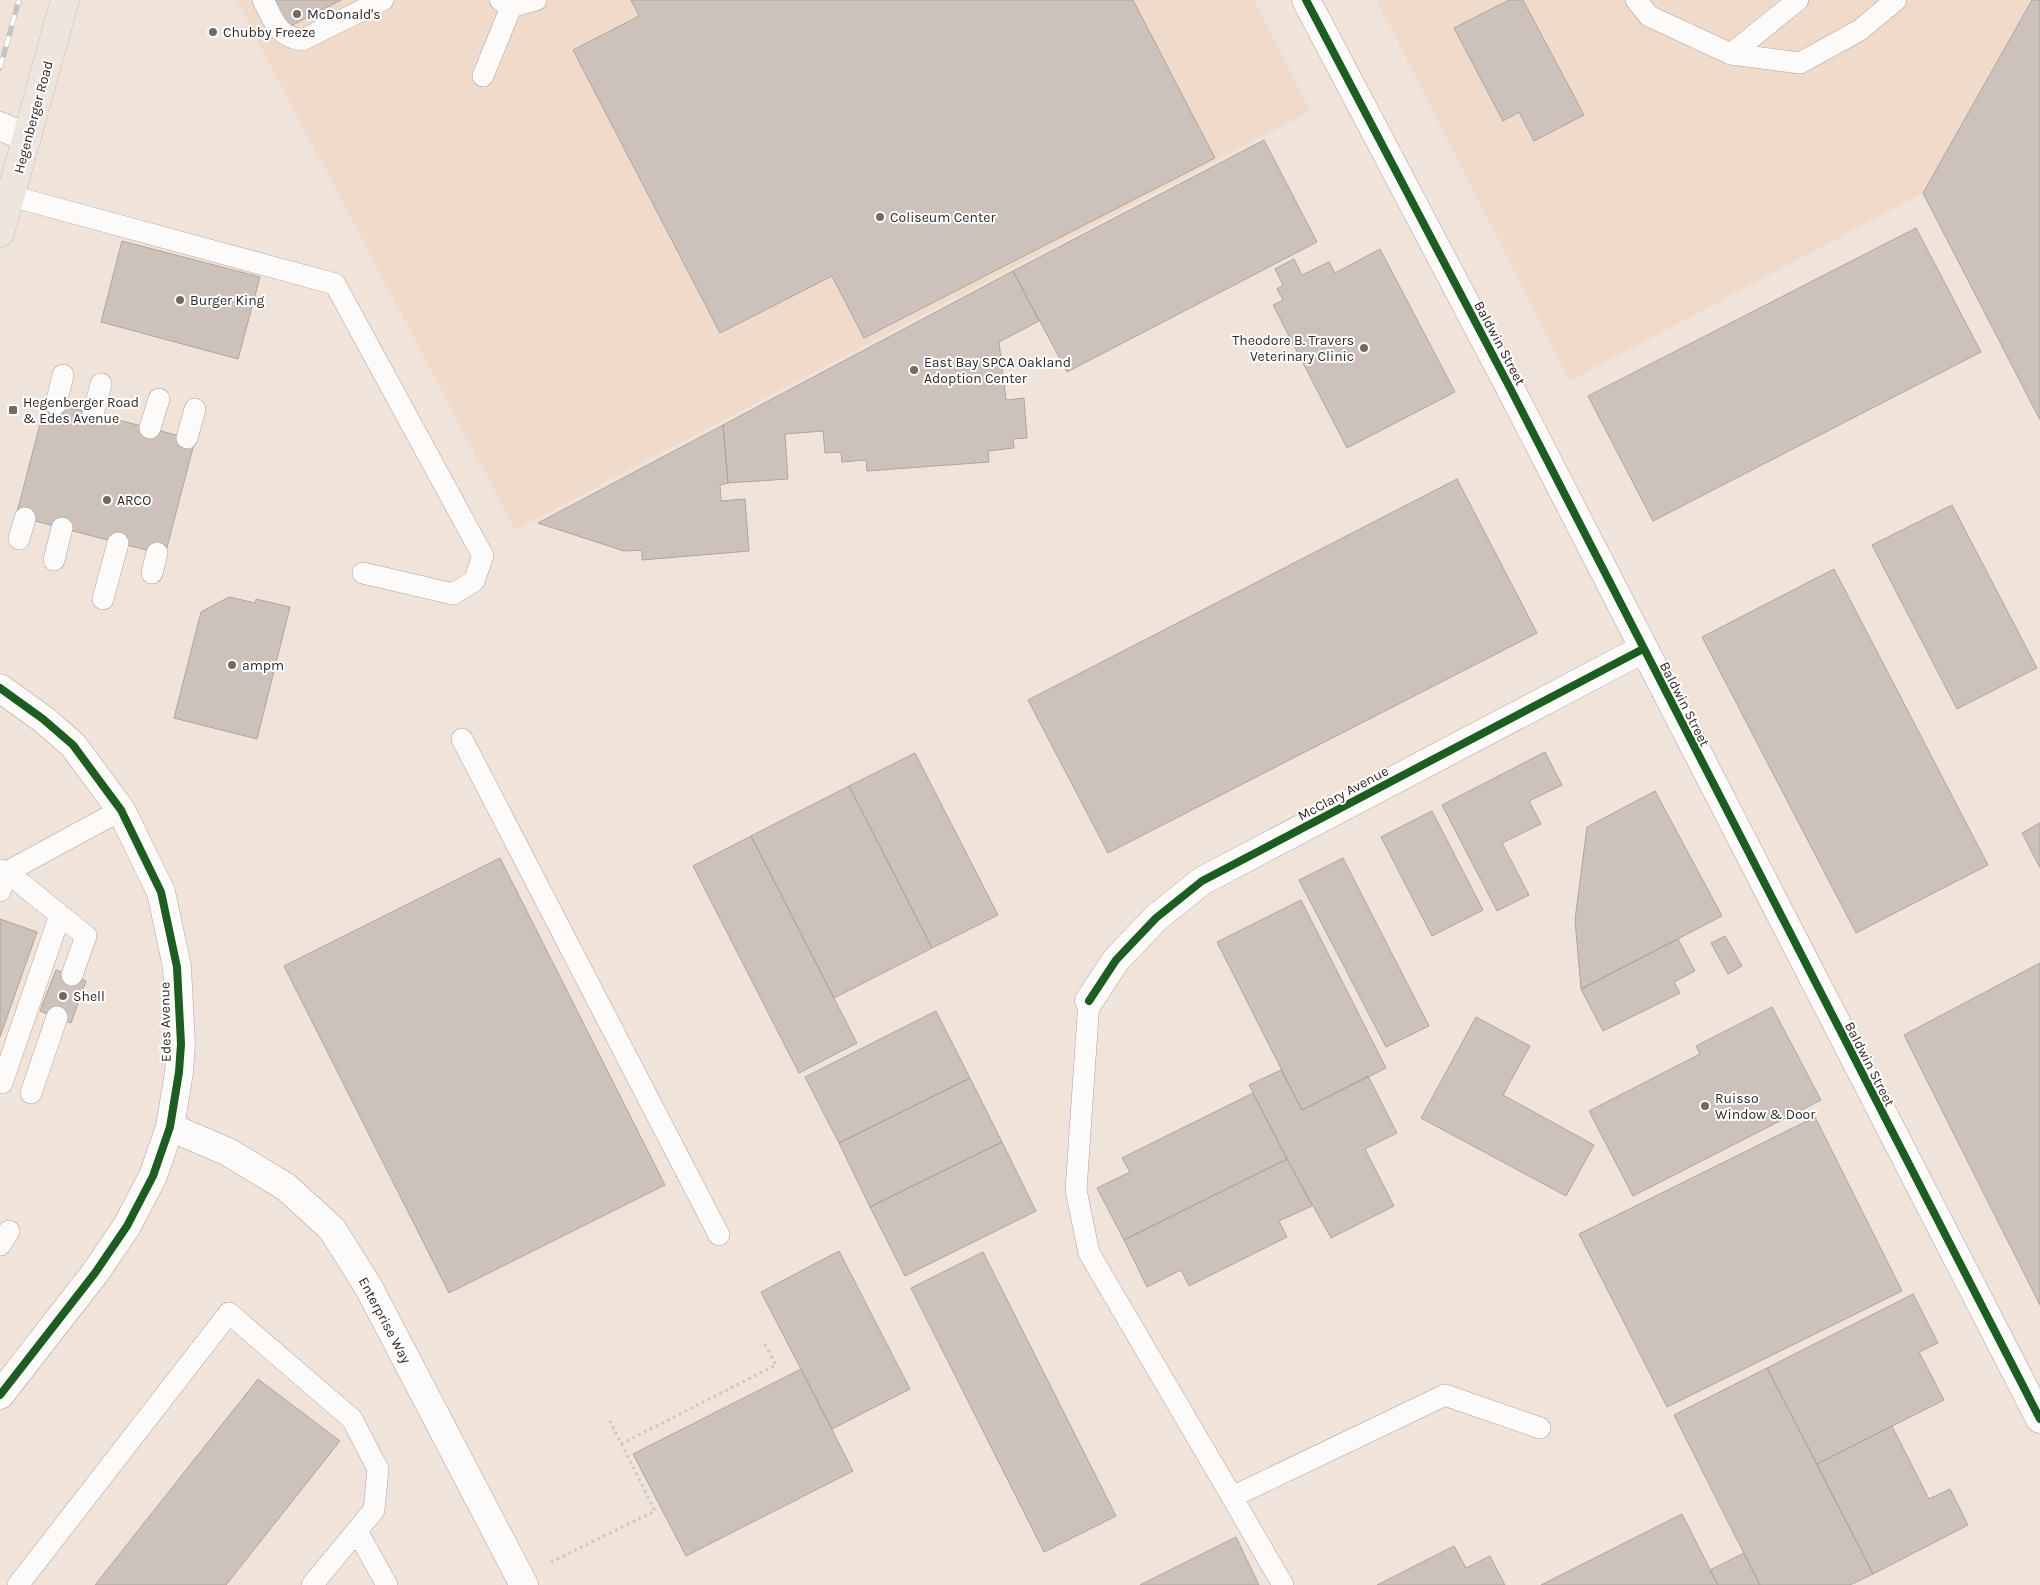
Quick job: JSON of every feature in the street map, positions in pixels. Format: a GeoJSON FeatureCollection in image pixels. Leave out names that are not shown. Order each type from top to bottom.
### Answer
{"type":"FeatureCollection","features":[{"type":"Feature","properties":{"kind":"main road","name":"Hegenberger Road"},"geometry":{"type":"LineString","coordinates":[[0,233],[65,0]]}},
{"type":"Feature","properties":{"kind":"street","name":"Baldwin Street"},"geometry":{"type":"LineString","coordinates":[[1306,0],[1509,386],[2040,1419]]}},
{"type":"Feature","properties":{"kind":"street"},"geometry":{"type":"LineString","coordinates":[[0,126],[27,138]]}},
{"type":"Feature","properties":{"kind":"street","name":"McClary Avenue"},"geometry":{"type":"LineString","coordinates":[[1089,1001],[1116,960],[1156,918],[1202,882],[1643,649]]}},
{"type":"Feature","properties":{"kind":"street","name":"Edes Avenue"},"geometry":{"type":"LineString","coordinates":[[0,688],[43,719],[73,745],[121,810],[160,892],[177,967],[181,1044],[179,1072],[170,1127],[153,1176],[127,1226],[95,1272],[0,1395]]}},
{"type":"Feature","properties":{"kind":"street","name":"Enterprise Way"},"geometry":{"type":"LineString","coordinates":[[170,1127],[228,1152],[286,1187],[332,1229],[369,1288],[522,1581]]}},
{"type":"Feature","properties":{"kind":"lane"},"geometry":{"type":"LineString","coordinates":[[263,0],[279,30],[290,38],[302,40],[383,0]]}},
{"type":"Feature","properties":{"kind":"lane"},"geometry":{"type":"LineString","coordinates":[[483,76],[506,4],[536,0]]}},
{"type":"Feature","properties":{"kind":"lane"},"geometry":{"type":"LineString","coordinates":[[1636,0],[1649,16],[1731,54],[1800,63],[1860,30],[1896,0]]}},
{"type":"Feature","properties":{"kind":"lane"},"geometry":{"type":"LineString","coordinates":[[1731,54],[1798,0]]}},
{"type":"Feature","properties":{"kind":"lane"},"geometry":{"type":"LineString","coordinates":[[10,196],[336,284],[483,556],[474,581],[453,594],[362,573]]}},
{"type":"Feature","properties":{"kind":"lane"},"geometry":{"type":"LineString","coordinates":[[56,404],[63,375]]}},
{"type":"Feature","properties":{"kind":"lane"},"geometry":{"type":"LineString","coordinates":[[93,414],[101,384]]}},
{"type":"Feature","properties":{"kind":"lane"},"geometry":{"type":"LineString","coordinates":[[150,428],[159,400]]}},
{"type":"Feature","properties":{"kind":"lane"},"geometry":{"type":"LineString","coordinates":[[187,438],[195,409]]}},
{"type":"Feature","properties":{"kind":"lane"},"geometry":{"type":"LineString","coordinates":[[19,539],[25,518]]}},
{"type":"Feature","properties":{"kind":"lane"},"geometry":{"type":"LineString","coordinates":[[54,560],[62,528]]}},
{"type":"Feature","properties":{"kind":"lane"},"geometry":{"type":"LineString","coordinates":[[103,599],[118,543]]}},
{"type":"Feature","properties":{"kind":"lane"},"geometry":{"type":"LineString","coordinates":[[462,739],[719,1235]]}},
{"type":"Feature","properties":{"kind":"lane"},"geometry":{"type":"LineString","coordinates":[[72,975],[86,936],[60,914],[2,878],[121,810]]}},
{"type":"Feature","properties":{"kind":"lane"},"geometry":{"type":"LineString","coordinates":[[2,1083],[60,914]]}},
{"type":"Feature","properties":{"kind":"lane"},"geometry":{"type":"LineString","coordinates":[[1089,1001],[1076,1190],[1089,1253],[1283,1585]]}},
{"type":"Feature","properties":{"kind":"lane"},"geometry":{"type":"LineString","coordinates":[[31,1093],[57,1017]]}},
{"type":"Feature","properties":{"kind":"lane"},"geometry":{"type":"LineString","coordinates":[[18,1585],[229,1313],[352,1418],[378,1469],[374,1510],[312,1585]]}},
{"type":"Feature","properties":{"kind":"lane"},"geometry":{"type":"LineString","coordinates":[[1232,1497],[1445,1395],[1540,1428]]}},
{"type":"Feature","properties":{"kind":"lane"},"geometry":{"type":"LineString","coordinates":[[357,1531],[387,1585]]}},
{"type":"Feature","properties":{"kind":"path"},"geometry":{"type":"LineString","coordinates":[[621,1444],[776,1365],[764,1343]]}},
{"type":"Feature","properties":{"kind":"path"},"geometry":{"type":"LineString","coordinates":[[522,1581],[655,1511],[610,1421]]}},
{"type":"Feature","properties":{"kind":"shaded area","name":"Coliseum Center"},"geometry":{"type":"Polygon","coordinates":[[[236,0],[1254,0],[1311,111],[515,530],[236,0]]]}},
{"type":"Feature","properties":{"kind":"shaded area"},"geometry":{"type":"Polygon","coordinates":[[[1376,0],[2032,0],[1923,193],[1570,381],[1376,0]]]}},
{"type":"Feature","properties":{"kind":"building","name":"McDonald's"},"geometry":{"type":"Polygon","coordinates":[[[273,0],[341,0],[287,28],[273,0]]]}},
{"type":"Feature","properties":{"kind":"building","name":"Coliseum Center"},"geometry":{"type":"Polygon","coordinates":[[[631,0],[1133,0],[1215,158],[864,338],[832,276],[720,333],[573,50],[639,16],[631,0]]]}},
{"type":"Feature","properties":{"kind":"building"},"geometry":{"type":"Polygon","coordinates":[[[1509,0],[1523,0],[1584,115],[1534,141],[1519,112],[1503,121],[1454,28],[1509,0]]]}},
{"type":"Feature","properties":{"kind":"building"},"geometry":{"type":"Polygon","coordinates":[[[2032,0],[2040,0],[2040,420],[1923,193],[2032,0]]]}},
{"type":"Feature","properties":{"kind":"building"},"geometry":{"type":"Polygon","coordinates":[[[1264,140],[1317,242],[1067,372],[1013,271],[1264,140]]]}},
{"type":"Feature","properties":{"kind":"building"},"geometry":{"type":"Polygon","coordinates":[[[1916,228],[1981,352],[1653,521],[1588,396],[1916,228]]]}},
{"type":"Feature","properties":{"kind":"building","name":"Burger King"},"geometry":{"type":"Polygon","coordinates":[[[122,241],[260,277],[238,359],[101,322],[122,241]]]}},
{"type":"Feature","properties":{"kind":"building","name":"Theodore B. Travers Veterinary Clinic"},"geometry":{"type":"Polygon","coordinates":[[[1380,249],[1455,392],[1347,448],[1273,305],[1283,300],[1277,289],[1283,285],[1275,269],[1294,259],[1302,275],[1329,262],[1335,273],[1380,249]]]}},
{"type":"Feature","properties":{"kind":"building","name":"East Bay SPCA Oakland Adoption Center"},"geometry":{"type":"Polygon","coordinates":[[[1013,271],[1039,321],[999,342],[1006,400],[1024,398],[1027,438],[1013,439],[1014,448],[988,451],[989,462],[867,471],[866,460],[842,462],[841,452],[825,453],[823,431],[785,434],[788,479],[728,483],[723,425],[1013,271]]]}},
{"type":"Feature","properties":{"kind":"building"},"geometry":{"type":"Polygon","coordinates":[[[46,401],[195,440],[165,555],[16,516],[46,401]]]}},
{"type":"Feature","properties":{"kind":"building"},"geometry":{"type":"Polygon","coordinates":[[[723,425],[728,483],[720,485],[721,501],[745,499],[749,551],[642,560],[642,550],[624,551],[538,523],[723,425]]]}},
{"type":"Feature","properties":{"kind":"building"},"geometry":{"type":"Polygon","coordinates":[[[1457,479],[1537,633],[1108,853],[1028,700],[1457,479]]]}},
{"type":"Feature","properties":{"kind":"building"},"geometry":{"type":"Polygon","coordinates":[[[1952,505],[2037,668],[1957,709],[1872,545],[1952,505]]]}},
{"type":"Feature","properties":{"kind":"building"},"geometry":{"type":"Polygon","coordinates":[[[1834,569],[1988,865],[1856,933],[1702,637],[1834,569]]]}},
{"type":"Feature","properties":{"kind":"building","name":"ampm"},"geometry":{"type":"Polygon","coordinates":[[[229,597],[255,603],[256,599],[290,607],[257,739],[174,718],[201,612],[229,597]]]}},
{"type":"Feature","properties":{"kind":"building"},"geometry":{"type":"Polygon","coordinates":[[[1545,752],[1562,785],[1529,801],[1541,824],[1502,843],[1529,895],[1497,911],[1442,805],[1545,752]]]}},
{"type":"Feature","properties":{"kind":"building"},"geometry":{"type":"Polygon","coordinates":[[[915,753],[998,915],[932,948],[849,786],[915,753]]]}},
{"type":"Feature","properties":{"kind":"building"},"geometry":{"type":"Polygon","coordinates":[[[849,786],[932,948],[834,998],[751,836],[849,786]]]}},
{"type":"Feature","properties":{"kind":"building"},"geometry":{"type":"Polygon","coordinates":[[[1655,791],[1722,916],[1581,989],[1575,920],[1587,827],[1655,791]]]}},
{"type":"Feature","properties":{"kind":"building"},"geometry":{"type":"Polygon","coordinates":[[[1432,811],[1483,910],[1432,936],[1381,837],[1432,811]]]}},
{"type":"Feature","properties":{"kind":"building"},"geometry":{"type":"Polygon","coordinates":[[[2040,823],[2040,868],[2022,833],[2040,823]]]}},
{"type":"Feature","properties":{"kind":"building"},"geometry":{"type":"Polygon","coordinates":[[[751,836],[857,1043],[799,1073],[693,866],[751,836]]]}},
{"type":"Feature","properties":{"kind":"building"},"geometry":{"type":"Polygon","coordinates":[[[500,858],[665,1185],[449,1293],[284,966],[500,858]]]}},
{"type":"Feature","properties":{"kind":"building"},"geometry":{"type":"Polygon","coordinates":[[[1343,858],[1429,1026],[1386,1047],[1299,880],[1343,858]]]}},
{"type":"Feature","properties":{"kind":"building"},"geometry":{"type":"Polygon","coordinates":[[[1301,900],[1386,1068],[1302,1110],[1217,942],[1301,900]]]}},
{"type":"Feature","properties":{"kind":"building"},"geometry":{"type":"Polygon","coordinates":[[[0,919],[37,932],[0,1037],[0,919]]]}},
{"type":"Feature","properties":{"kind":"building"},"geometry":{"type":"Polygon","coordinates":[[[1725,936],[1742,966],[1728,974],[1711,943],[1725,936]]]}},
{"type":"Feature","properties":{"kind":"building"},"geometry":{"type":"Polygon","coordinates":[[[1678,939],[1695,971],[1674,982],[1680,993],[1603,1031],[1581,989],[1678,939]]]}},
{"type":"Feature","properties":{"kind":"building"},"geometry":{"type":"Polygon","coordinates":[[[2040,963],[2040,1305],[1904,1035],[2040,963]]]}},
{"type":"Feature","properties":{"kind":"building","name":"Shell"},"geometry":{"type":"Polygon","coordinates":[[[56,970],[86,981],[71,1023],[40,1011],[56,970]]]}},
{"type":"Feature","properties":{"kind":"building","name":"Ruisso Window & Door"},"geometry":{"type":"Polygon","coordinates":[[[1772,1007],[1821,1100],[1633,1196],[1589,1111],[1700,1054],[1696,1046],[1772,1007]]]}},
{"type":"Feature","properties":{"kind":"building"},"geometry":{"type":"Polygon","coordinates":[[[936,1011],[970,1078],[839,1143],[805,1077],[936,1011]]]}},
{"type":"Feature","properties":{"kind":"building"},"geometry":{"type":"Polygon","coordinates":[[[1476,1017],[1530,1046],[1503,1095],[1594,1145],[1566,1196],[1421,1118],[1476,1017]]]}},
{"type":"Feature","properties":{"kind":"building"},"geometry":{"type":"Polygon","coordinates":[[[1281,1070],[1302,1110],[1368,1076],[1397,1133],[1365,1149],[1394,1206],[1331,1238],[1249,1085],[1281,1070]]]}},
{"type":"Feature","properties":{"kind":"building"},"geometry":{"type":"Polygon","coordinates":[[[970,1078],[1002,1142],[870,1207],[839,1143],[970,1078]]]}},
{"type":"Feature","properties":{"kind":"building"},"geometry":{"type":"Polygon","coordinates":[[[1253,1093],[1287,1159],[1124,1240],[1097,1188],[1130,1172],[1122,1158],[1253,1093]]]}},
{"type":"Feature","properties":{"kind":"building"},"geometry":{"type":"Polygon","coordinates":[[[1815,1117],[1902,1291],[1667,1407],[1579,1234],[1815,1117]]]}},
{"type":"Feature","properties":{"kind":"building"},"geometry":{"type":"Polygon","coordinates":[[[1002,1142],[1036,1211],[905,1276],[870,1207],[1002,1142]]]}},
{"type":"Feature","properties":{"kind":"building"},"geometry":{"type":"Polygon","coordinates":[[[1287,1159],[1312,1206],[1279,1221],[1287,1237],[1189,1286],[1181,1270],[1147,1287],[1124,1240],[1287,1159]]]}},
{"type":"Feature","properties":{"kind":"building"},"geometry":{"type":"Polygon","coordinates":[[[839,1251],[910,1389],[832,1429],[761,1292],[839,1251]]]}},
{"type":"Feature","properties":{"kind":"building"},"geometry":{"type":"Polygon","coordinates":[[[983,1252],[1116,1516],[1044,1552],[911,1288],[983,1252]]]}},
{"type":"Feature","properties":{"kind":"building"},"geometry":{"type":"Polygon","coordinates":[[[1913,1294],[1938,1343],[1919,1352],[1944,1400],[1817,1464],[1767,1368],[1913,1294]]]}},
{"type":"Feature","properties":{"kind":"building"},"geometry":{"type":"Polygon","coordinates":[[[1767,1368],[1873,1574],[1850,1585],[1760,1585],[1674,1415],[1767,1368]]]}},
{"type":"Feature","properties":{"kind":"building"},"geometry":{"type":"Polygon","coordinates":[[[801,1369],[853,1471],[686,1556],[633,1454],[801,1369]]]}},
{"type":"Feature","properties":{"kind":"building"},"geometry":{"type":"Polygon","coordinates":[[[258,1379],[340,1441],[226,1585],[95,1585],[258,1379]]]}},
{"type":"Feature","properties":{"kind":"building"},"geometry":{"type":"Polygon","coordinates":[[[1892,1426],[1929,1499],[1950,1489],[1968,1525],[1873,1574],[1817,1464],[1892,1426]]]}},
{"type":"Feature","properties":{"kind":"building"},"geometry":{"type":"Polygon","coordinates":[[[1682,1514],[1718,1585],[1541,1585],[1682,1514]]]}},
{"type":"Feature","properties":{"kind":"building"},"geometry":{"type":"Polygon","coordinates":[[[1236,1537],[1259,1585],[1140,1585],[1236,1537]]]}},
{"type":"Feature","properties":{"kind":"building"},"geometry":{"type":"Polygon","coordinates":[[[1454,1546],[1466,1568],[1490,1556],[1505,1585],[1377,1585],[1454,1546]]]}},
{"type":"Feature","properties":{"kind":"building"},"geometry":{"type":"Polygon","coordinates":[[[1744,1553],[1760,1585],[1718,1585],[1710,1570],[1744,1553]]]}},
{"type":"Feature","properties":{"kind":"railway"},"geometry":{"type":"LineString","coordinates":[[0,68],[19,0]]}},
{"type":"Feature","properties":{"kind":"cycle path"},"geometry":{"type":"LineString","coordinates":[[1306,0],[1509,386],[2040,1419]]}},
{"type":"Feature","properties":{"kind":"cycle path"},"geometry":{"type":"LineString","coordinates":[[1089,1001],[1116,960],[1156,918],[1202,881],[1643,649]]}},
{"type":"Feature","properties":{"kind":"cycle path"},"geometry":{"type":"LineString","coordinates":[[0,688],[43,719],[73,745],[121,810],[161,892],[177,967],[181,1044],[179,1072],[170,1127],[153,1176],[127,1226],[95,1273],[0,1395]]}},
{"type":"Feature","properties":{"kind":"place","name":"McDonald's"},"geometry":{"type":"Point","coordinates":[297,14]}},
{"type":"Feature","properties":{"kind":"place","name":"Chubby Freeze"},"geometry":{"type":"Point","coordinates":[213,32]}},
{"type":"Feature","properties":{"kind":"place","name":"Coliseum Center"},"geometry":{"type":"Point","coordinates":[880,217]}},
{"type":"Feature","properties":{"kind":"place","name":"Burger King"},"geometry":{"type":"Point","coordinates":[180,300]}},
{"type":"Feature","properties":{"kind":"place","name":"Theodore B. Travers Veterinary Clinic"},"geometry":{"type":"Point","coordinates":[1364,348]}},
{"type":"Feature","properties":{"kind":"place","name":"East Bay SPCA Oakland Adoption Center"},"geometry":{"type":"Point","coordinates":[914,370]}},
{"type":"Feature","properties":{"kind":"place","name":"Hegenberger Road & Edes Avenue"},"geometry":{"type":"Point","coordinates":[13,410]}},
{"type":"Feature","properties":{"kind":"place","name":"ARCO"},"geometry":{"type":"Point","coordinates":[107,500]}},
{"type":"Feature","properties":{"kind":"place","name":"ampm"},"geometry":{"type":"Point","coordinates":[232,665]}},
{"type":"Feature","properties":{"kind":"place","name":"Shell"},"geometry":{"type":"Point","coordinates":[63,996]}},
{"type":"Feature","properties":{"kind":"place","name":"Ruisso Window & Door"},"geometry":{"type":"Point","coordinates":[1705,1106]}}]}
